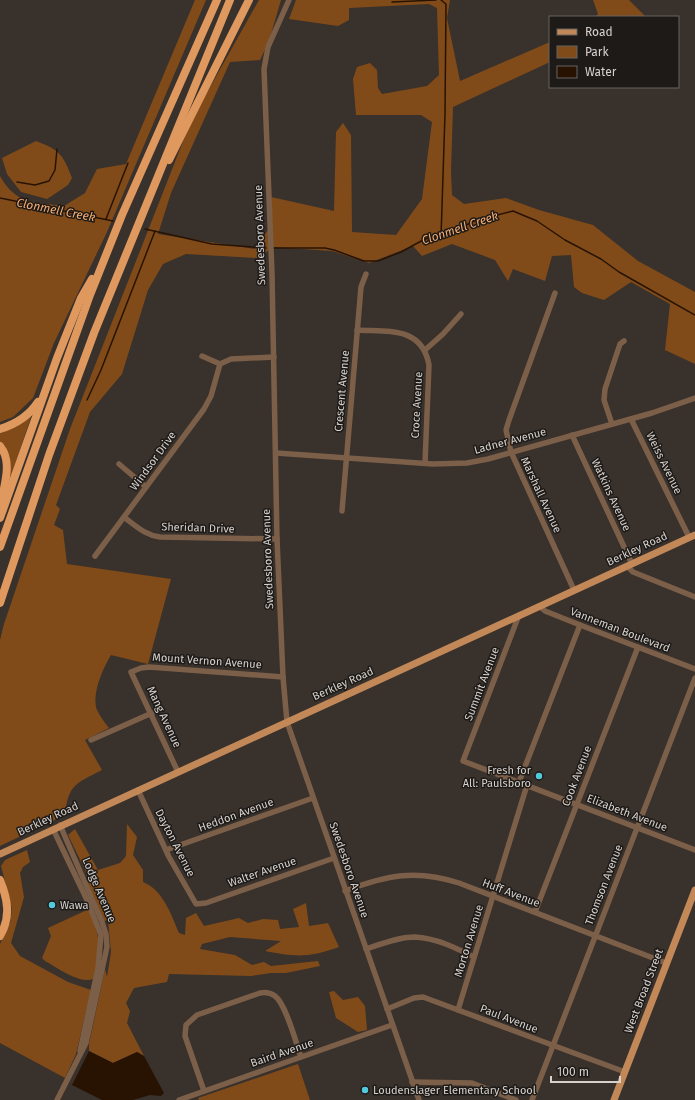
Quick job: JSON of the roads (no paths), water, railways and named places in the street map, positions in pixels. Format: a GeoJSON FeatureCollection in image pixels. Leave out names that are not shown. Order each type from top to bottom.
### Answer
{"type":"FeatureCollection","features":[{"type":"Feature","properties":{"kind":"highway"},"geometry":{"type":"LineString","coordinates":[[0,547],[49,405],[110,246],[217,0]]}},
{"type":"Feature","properties":{"kind":"highway"},"geometry":{"type":"LineString","coordinates":[[0,603],[67,406],[94,332],[230,0]]}},
{"type":"Feature","properties":{"kind":"highway"},"geometry":{"type":"LineString","coordinates":[[152,191],[249,0]]}},
{"type":"Feature","properties":{"kind":"highway"},"geometry":{"type":"LineString","coordinates":[[0,518],[44,393],[81,298],[110,246]]}},
{"type":"Feature","properties":{"kind":"highway"},"geometry":{"type":"LineString","coordinates":[[0,429],[12,425],[25,417],[35,407],[44,393]]}},
{"type":"Feature","properties":{"kind":"highway"},"geometry":{"type":"LineString","coordinates":[[0,446],[3,450],[7,464],[0,510]]}},
{"type":"Feature","properties":{"kind":"highway"},"geometry":{"type":"LineString","coordinates":[[0,880],[8,904],[7,917],[0,936]]}},
{"type":"Feature","properties":{"kind":"main road","name":"Berkley Road"},"geometry":{"type":"LineString","coordinates":[[0,854],[692,536]]}},
{"type":"Feature","properties":{"kind":"main road","name":"West Broad Street"},"geometry":{"type":"LineString","coordinates":[[614,1100],[694,893]]}},
{"type":"Feature","properties":{"kind":"street","name":"Swedesboro Avenue"},"geometry":{"type":"LineString","coordinates":[[289,0],[268,47],[264,66],[274,357],[277,539],[283,677],[287,722],[312,798],[419,1100]]}},
{"type":"Feature","properties":{"kind":"street","name":"Crescent Avenue"},"geometry":{"type":"LineString","coordinates":[[342,510],[361,288],[366,274]]}},
{"type":"Feature","properties":{"kind":"street","name":"Marshall Avenue"},"geometry":{"type":"LineString","coordinates":[[555,293],[506,430],[511,452],[574,590]]}},
{"type":"Feature","properties":{"kind":"street"},"geometry":{"type":"LineString","coordinates":[[357,330],[406,334],[418,341],[424,350],[443,334],[461,314]]}},
{"type":"Feature","properties":{"kind":"street"},"geometry":{"type":"LineString","coordinates":[[612,424],[604,400],[605,389],[620,344],[624,341]]}},
{"type":"Feature","properties":{"kind":"street","name":"Croce Avenue"},"geometry":{"type":"LineString","coordinates":[[424,350],[429,365],[425,464]]}},
{"type":"Feature","properties":{"kind":"street"},"geometry":{"type":"LineString","coordinates":[[202,356],[220,364],[231,359],[274,357]]}},
{"type":"Feature","properties":{"kind":"street","name":"Windsor Drive"},"geometry":{"type":"LineString","coordinates":[[95,556],[125,518],[204,409],[212,396],[216,372],[220,364]]}},
{"type":"Feature","properties":{"kind":"street","name":"Ladner Avenue"},"geometry":{"type":"LineString","coordinates":[[276,453],[425,464],[467,463],[631,419],[695,398]]}},
{"type":"Feature","properties":{"kind":"street","name":"Weiss Avenue"},"geometry":{"type":"LineString","coordinates":[[631,419],[692,536]]}},
{"type":"Feature","properties":{"kind":"street","name":"Watkins Avenue"},"geometry":{"type":"LineString","coordinates":[[572,435],[630,565]]}},
{"type":"Feature","properties":{"kind":"street"},"geometry":{"type":"LineString","coordinates":[[119,464],[146,487]]}},
{"type":"Feature","properties":{"kind":"street","name":"Sheridan Drive"},"geometry":{"type":"LineString","coordinates":[[125,518],[151,536],[277,539]]}},
{"type":"Feature","properties":{"kind":"street"},"geometry":{"type":"LineString","coordinates":[[630,565],[633,572],[695,597]]}},
{"type":"Feature","properties":{"kind":"street","name":"Vanneman Boulevard"},"geometry":{"type":"LineString","coordinates":[[539,606],[545,611],[695,669]]}},
{"type":"Feature","properties":{"kind":"street","name":"Summit Avenue"},"geometry":{"type":"LineString","coordinates":[[463,761],[519,615]]}},
{"type":"Feature","properties":{"kind":"street"},"geometry":{"type":"LineString","coordinates":[[519,782],[580,625]]}},
{"type":"Feature","properties":{"kind":"street","name":"Cook Avenue"},"geometry":{"type":"LineString","coordinates":[[535,912],[638,648]]}},
{"type":"Feature","properties":{"kind":"street","name":"Mount Vernon Avenue"},"geometry":{"type":"LineString","coordinates":[[131,672],[149,667],[283,677]]}},
{"type":"Feature","properties":{"kind":"street","name":"Mang Avenue"},"geometry":{"type":"LineString","coordinates":[[131,672],[152,713],[178,772]]}},
{"type":"Feature","properties":{"kind":"street","name":"Thomson Avenue"},"geometry":{"type":"LineString","coordinates":[[532,1100],[695,678]]}},
{"type":"Feature","properties":{"kind":"street"},"geometry":{"type":"LineString","coordinates":[[91,740],[152,713]]}},
{"type":"Feature","properties":{"kind":"street","name":"Elizabeth Avenue"},"geometry":{"type":"LineString","coordinates":[[463,761],[695,850]]}},
{"type":"Feature","properties":{"kind":"street","name":"Morton Avenue"},"geometry":{"type":"LineString","coordinates":[[458,1010],[527,785]]}},
{"type":"Feature","properties":{"kind":"street","name":"Dayton Avenue"},"geometry":{"type":"LineString","coordinates":[[138,790],[166,850],[196,904]]}},
{"type":"Feature","properties":{"kind":"street","name":"Heddon Avenue"},"geometry":{"type":"LineString","coordinates":[[166,850],[312,798]]}},
{"type":"Feature","properties":{"kind":"street","name":"Lodge Avenue"},"geometry":{"type":"LineString","coordinates":[[57,827],[101,935],[99,962],[79,1058],[57,1100]]}},
{"type":"Feature","properties":{"kind":"street","name":"Walter Avenue"},"geometry":{"type":"LineString","coordinates":[[196,904],[206,903],[334,858]]}},
{"type":"Feature","properties":{"kind":"street","name":"Huff Avenue"},"geometry":{"type":"LineString","coordinates":[[345,891],[389,876],[419,874],[445,879],[666,963]]}},
{"type":"Feature","properties":{"kind":"street"},"geometry":{"type":"LineString","coordinates":[[366,949],[403,938],[414,937],[444,944],[474,957]]}},
{"type":"Feature","properties":{"kind":"street"},"geometry":{"type":"LineString","coordinates":[[204,1091],[185,1036],[186,1025],[197,1015],[260,993],[276,996],[283,1005],[301,1057]]}},
{"type":"Feature","properties":{"kind":"street","name":"Paul Avenue"},"geometry":{"type":"LineString","coordinates":[[387,1009],[414,998],[423,997],[553,1047],[625,1072]]}},
{"type":"Feature","properties":{"kind":"street","name":"Baird Avenue"},"geometry":{"type":"LineString","coordinates":[[179,1100],[392,1025]]}},
{"type":"Feature","properties":{"kind":"street"},"geometry":{"type":"LineString","coordinates":[[412,1082],[472,1083],[516,1100]]}},
{"type":"Feature","properties":{"kind":"water"},"geometry":{"type":"Polygon","coordinates":[[[89,1051],[113,1063],[137,1052],[144,1056],[164,1093],[161,1096],[150,1095],[133,1100],[102,1100],[72,1085],[89,1051]]]}},
{"type":"Feature","properties":{"kind":"waterway"},"geometry":{"type":"LineString","coordinates":[[392,2],[436,0]]}},
{"type":"Feature","properties":{"kind":"waterway"},"geometry":{"type":"LineString","coordinates":[[441,0],[446,4],[445,114],[441,237]]}},
{"type":"Feature","properties":{"kind":"waterway"},"geometry":{"type":"LineString","coordinates":[[17,182],[35,185],[49,181],[55,170],[57,149]]}},
{"type":"Feature","properties":{"kind":"waterway"},"geometry":{"type":"LineString","coordinates":[[106,219],[128,163]]}},
{"type":"Feature","properties":{"kind":"waterway","name":"Clonmell Creek"},"geometry":{"type":"LineString","coordinates":[[0,198],[113,221]]}},
{"type":"Feature","properties":{"kind":"waterway","name":"Clonmell Creek"},"geometry":{"type":"LineString","coordinates":[[274,248],[325,248],[364,261],[378,261],[401,252],[425,239],[445,236],[474,221],[513,211],[537,221],[565,240],[601,259],[619,272],[695,315]]}},
{"type":"Feature","properties":{"kind":"waterway","name":"Clonmell Creek"},"geometry":{"type":"LineString","coordinates":[[145,229],[212,244],[266,248]]}},
{"type":"Feature","properties":{"kind":"waterway"},"geometry":{"type":"LineString","coordinates":[[87,400],[101,370],[155,231]]}},
{"type":"Feature","properties":{"kind":"place","name":"Fresh for All: Paulsboro"},"geometry":{"type":"Point","coordinates":[539,776]}},
{"type":"Feature","properties":{"kind":"place","name":"Wawa"},"geometry":{"type":"Point","coordinates":[52,905]}},
{"type":"Feature","properties":{"kind":"place","name":"Loudenslager Elementary School"},"geometry":{"type":"Point","coordinates":[365,1090]}}]}
